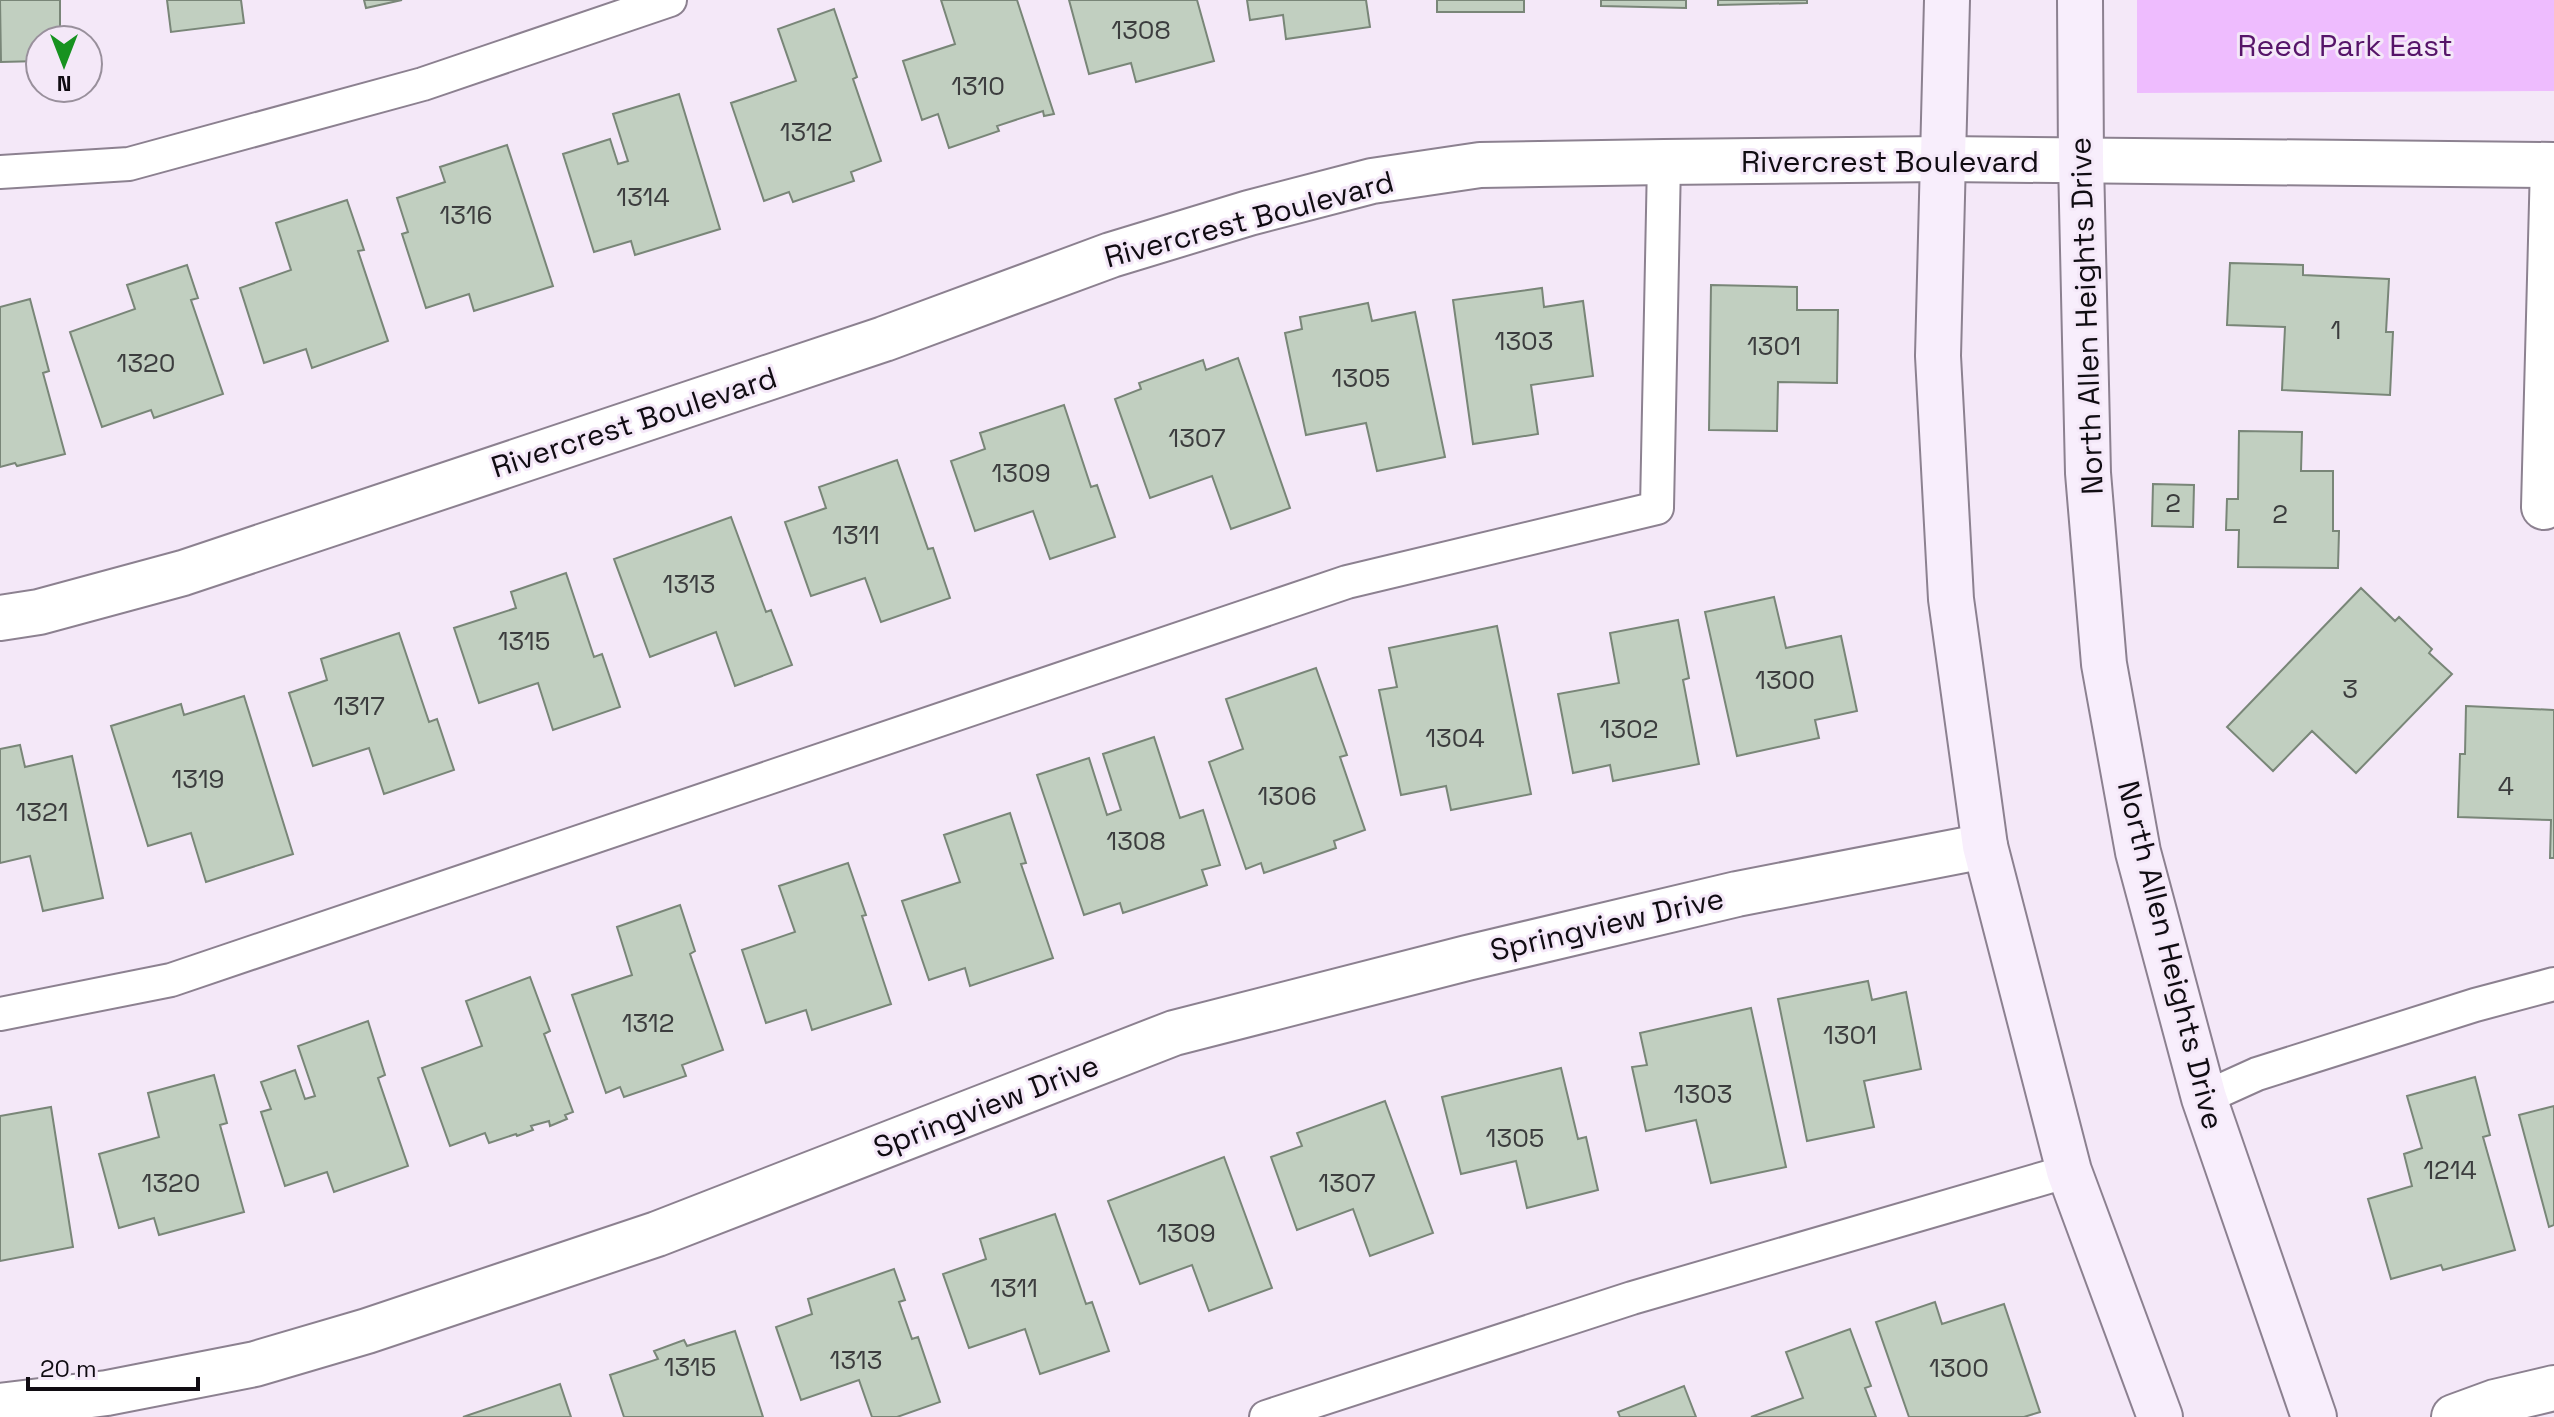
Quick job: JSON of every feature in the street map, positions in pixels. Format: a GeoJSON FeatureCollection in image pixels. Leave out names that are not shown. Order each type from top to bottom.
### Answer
{"type":"FeatureCollection","features":[{"type":"Feature","properties":{"kind":"main road"},"geometry":{"type":"LineString","coordinates":[[1947,0],[1938,356],[1951,599],[1985,846],[2069,1171],[2160,1417]]}},
{"type":"Feature","properties":{"kind":"main road","name":"North Allen Heights Drive"},"geometry":{"type":"LineString","coordinates":[[2080,0],[2088,473],[2104,664],[2138,852],[2204,1098],[2314,1417]]}},
{"type":"Feature","properties":{"kind":"street","name":"Rivercrest Boulevard"},"geometry":{"type":"LineString","coordinates":[[0,618],[39,612],[183,573],[884,339],[1111,255],[1249,213],[1372,181],[1480,165],[1664,162],[1943,159],[2553,165]]}},
{"type":"Feature","properties":{"kind":"street"},"geometry":{"type":"LineString","coordinates":[[2544,507],[2553,165]]}},
{"type":"Feature","properties":{"kind":"street","name":"Springview Drive"},"geometry":{"type":"LineString","coordinates":[[0,1406],[107,1393],[255,1364],[367,1331],[657,1234],[1174,1033],[1467,958],[1737,894],[1985,846]]}},
{"type":"Feature","properties":{"kind":"street"},"geometry":{"type":"LineString","coordinates":[[2454,1417],[2495,1402],[2554,1388]]}},
{"type":"Feature","properties":{"kind":"lane"},"geometry":{"type":"LineString","coordinates":[[0,172],[129,164],[423,84],[670,0]]}},
{"type":"Feature","properties":{"kind":"lane"},"geometry":{"type":"LineString","coordinates":[[0,1014],[171,980],[1347,582],[1657,508],[1664,162]]}},
{"type":"Feature","properties":{"kind":"lane"},"geometry":{"type":"LineString","coordinates":[[2204,1098],[2257,1074],[2475,1005],[2554,984]]}},
{"type":"Feature","properties":{"kind":"lane"},"geometry":{"type":"LineString","coordinates":[[1266,1417],[1632,1298],[2069,1171]]}},
{"type":"Feature","properties":{"kind":"green space","name":"Reed Park East"},"geometry":{"type":"Polygon","coordinates":[[[2137,0],[2554,0],[2554,91],[2137,93],[2137,0]]]}},
{"type":"Feature","properties":{"kind":"building"},"geometry":{"type":"Polygon","coordinates":[[[0,0],[60,0],[60,24],[24,24],[24,61],[1,62],[0,0]]]}},
{"type":"Feature","properties":{"kind":"building"},"geometry":{"type":"Polygon","coordinates":[[[167,0],[241,0],[244,23],[171,32],[167,0]]]}},
{"type":"Feature","properties":{"kind":"building"},"geometry":{"type":"Polygon","coordinates":[[[364,0],[402,0],[366,8],[364,0]]]}},
{"type":"Feature","properties":{"kind":"building"},"geometry":{"type":"Polygon","coordinates":[[[941,0],[1017,0],[1054,114],[1044,116],[1043,111],[997,126],[999,131],[949,148],[938,114],[922,120],[903,61],[955,44],[941,0]]]}},
{"type":"Feature","properties":{"kind":"building"},"geometry":{"type":"Polygon","coordinates":[[[1069,0],[1197,0],[1214,61],[1136,82],[1131,63],[1089,74],[1069,0]]]}},
{"type":"Feature","properties":{"kind":"building"},"geometry":{"type":"Polygon","coordinates":[[[1247,0],[1366,0],[1370,27],[1286,39],[1283,15],[1250,20],[1247,0]]]}},
{"type":"Feature","properties":{"kind":"building"},"geometry":{"type":"Polygon","coordinates":[[[1437,0],[1524,0],[1524,12],[1437,12],[1437,0]]]}},
{"type":"Feature","properties":{"kind":"building"},"geometry":{"type":"Polygon","coordinates":[[[1601,0],[1686,0],[1686,8],[1601,6],[1601,0]]]}},
{"type":"Feature","properties":{"kind":"building"},"geometry":{"type":"Polygon","coordinates":[[[1718,0],[1807,0],[1807,3],[1718,5],[1718,0]]]}},
{"type":"Feature","properties":{"kind":"building"},"geometry":{"type":"Polygon","coordinates":[[[834,9],[857,77],[853,79],[881,161],[851,172],[854,181],[793,202],[789,192],[764,201],[731,103],[796,81],[778,29],[834,9]]]}},
{"type":"Feature","properties":{"kind":"building"},"geometry":{"type":"Polygon","coordinates":[[[679,94],[720,229],[635,255],[631,241],[594,252],[563,154],[610,139],[618,164],[628,161],[613,114],[679,94]]]}},
{"type":"Feature","properties":{"kind":"building"},"geometry":{"type":"Polygon","coordinates":[[[507,145],[553,286],[474,311],[469,294],[426,308],[402,234],[408,232],[397,198],[445,182],[440,167],[507,145]]]}},
{"type":"Feature","properties":{"kind":"building"},"geometry":{"type":"Polygon","coordinates":[[[347,200],[364,250],[358,251],[388,341],[312,368],[306,349],[264,363],[240,288],[291,270],[276,223],[347,200]]]}},
{"type":"Feature","properties":{"kind":"building"},"geometry":{"type":"Polygon","coordinates":[[[2230,263],[2303,265],[2303,275],[2389,279],[2386,332],[2393,332],[2390,395],[2282,390],[2285,327],[2227,325],[2230,263]]]}},
{"type":"Feature","properties":{"kind":"building"},"geometry":{"type":"Polygon","coordinates":[[[187,265],[198,298],[191,300],[223,394],[154,418],[151,410],[102,427],[70,332],[135,309],[127,285],[187,265]]]}},
{"type":"Feature","properties":{"kind":"building"},"geometry":{"type":"Polygon","coordinates":[[[1711,285],[1797,287],[1797,310],[1838,310],[1837,383],[1778,382],[1777,431],[1709,430],[1711,285]]]}},
{"type":"Feature","properties":{"kind":"building"},"geometry":{"type":"Polygon","coordinates":[[[1542,288],[1544,307],[1583,301],[1593,376],[1531,385],[1538,434],[1473,444],[1453,300],[1542,288]]]}},
{"type":"Feature","properties":{"kind":"building"},"geometry":{"type":"Polygon","coordinates":[[[30,299],[49,371],[43,373],[65,454],[0,467],[0,307],[30,299]]]}},
{"type":"Feature","properties":{"kind":"building"},"geometry":{"type":"Polygon","coordinates":[[[1368,303],[1372,321],[1415,312],[1445,457],[1377,471],[1366,423],[1306,435],[1285,333],[1302,329],[1300,317],[1368,303]]]}},
{"type":"Feature","properties":{"kind":"building"},"geometry":{"type":"Polygon","coordinates":[[[1238,358],[1290,508],[1231,529],[1212,476],[1150,498],[1115,399],[1141,389],[1139,383],[1203,360],[1206,370],[1238,358]]]}},
{"type":"Feature","properties":{"kind":"building"},"geometry":{"type":"Polygon","coordinates":[[[1064,405],[1091,487],[1097,485],[1115,537],[1050,559],[1033,511],[975,531],[951,461],[985,449],[980,433],[1064,405]]]}},
{"type":"Feature","properties":{"kind":"building"},"geometry":{"type":"Polygon","coordinates":[[[2239,431],[2302,432],[2301,471],[2333,471],[2333,531],[2339,531],[2338,568],[2238,567],[2239,530],[2226,530],[2227,499],[2238,499],[2239,431]]]}},
{"type":"Feature","properties":{"kind":"building"},"geometry":{"type":"Polygon","coordinates":[[[897,460],[928,549],[933,548],[950,598],[881,622],[865,578],[811,596],[785,522],[826,508],[819,487],[897,460]]]}},
{"type":"Feature","properties":{"kind":"building"},"geometry":{"type":"Polygon","coordinates":[[[2153,484],[2194,485],[2193,527],[2152,526],[2153,484]]]}},
{"type":"Feature","properties":{"kind":"building"},"geometry":{"type":"Polygon","coordinates":[[[731,517],[766,612],[771,610],[792,665],[735,686],[716,632],[650,657],[614,559],[731,517]]]}},
{"type":"Feature","properties":{"kind":"building"},"geometry":{"type":"Polygon","coordinates":[[[566,573],[594,657],[602,654],[620,707],[553,730],[538,683],[479,703],[454,628],[516,608],[511,592],[566,573]]]}},
{"type":"Feature","properties":{"kind":"building"},"geometry":{"type":"Polygon","coordinates":[[[2361,588],[2395,621],[2399,617],[2432,649],[2429,653],[2452,674],[2356,773],[2312,731],[2273,771],[2227,727],[2361,588]]]}},
{"type":"Feature","properties":{"kind":"building"},"geometry":{"type":"Polygon","coordinates":[[[1774,597],[1786,648],[1841,636],[1857,711],[1815,720],[1819,738],[1737,756],[1705,612],[1774,597]]]}},
{"type":"Feature","properties":{"kind":"building"},"geometry":{"type":"Polygon","coordinates":[[[1678,620],[1689,678],[1683,680],[1699,764],[1613,781],[1610,765],[1573,773],[1558,694],[1619,683],[1610,633],[1678,620]]]}},
{"type":"Feature","properties":{"kind":"building"},"geometry":{"type":"Polygon","coordinates":[[[1497,626],[1531,794],[1451,810],[1446,786],[1401,795],[1379,690],[1397,687],[1389,648],[1497,626]]]}},
{"type":"Feature","properties":{"kind":"building"},"geometry":{"type":"Polygon","coordinates":[[[399,633],[429,722],[437,719],[454,770],[384,794],[369,748],[313,766],[289,693],[327,680],[321,659],[399,633]]]}},
{"type":"Feature","properties":{"kind":"building"},"geometry":{"type":"Polygon","coordinates":[[[1316,668],[1347,755],[1340,757],[1365,830],[1334,841],[1336,848],[1264,873],[1261,863],[1246,869],[1209,762],[1243,749],[1226,699],[1316,668]]]}},
{"type":"Feature","properties":{"kind":"building"},"geometry":{"type":"Polygon","coordinates":[[[244,696],[293,854],[206,882],[191,833],[148,846],[111,726],[181,704],[184,715],[244,696]]]}},
{"type":"Feature","properties":{"kind":"building"},"geometry":{"type":"Polygon","coordinates":[[[2466,706],[2554,710],[2554,858],[2550,858],[2551,820],[2458,817],[2460,754],[2465,754],[2466,706]]]}},
{"type":"Feature","properties":{"kind":"building"},"geometry":{"type":"Polygon","coordinates":[[[1154,737],[1180,818],[1203,810],[1220,865],[1202,870],[1207,885],[1123,913],[1120,903],[1084,915],[1037,775],[1089,758],[1107,815],[1121,810],[1103,754],[1154,737]]]}},
{"type":"Feature","properties":{"kind":"building"},"geometry":{"type":"Polygon","coordinates":[[[20,745],[25,767],[72,756],[103,898],[43,911],[30,856],[0,863],[0,749],[20,745]]]}},
{"type":"Feature","properties":{"kind":"building"},"geometry":{"type":"Polygon","coordinates":[[[1010,813],[1026,863],[1021,864],[1053,958],[970,986],[965,968],[929,980],[902,901],[960,882],[944,835],[1010,813]]]}},
{"type":"Feature","properties":{"kind":"building"},"geometry":{"type":"Polygon","coordinates":[[[848,863],[891,1004],[812,1030],[806,1010],[766,1023],[742,950],[795,932],[779,886],[848,863]]]}},
{"type":"Feature","properties":{"kind":"building"},"geometry":{"type":"Polygon","coordinates":[[[680,905],[695,951],[690,954],[723,1050],[682,1065],[686,1076],[624,1097],[620,1087],[606,1093],[572,995],[632,975],[617,927],[680,905]]]}},
{"type":"Feature","properties":{"kind":"building"},"geometry":{"type":"Polygon","coordinates":[[[530,977],[550,1031],[544,1034],[573,1112],[565,1115],[567,1119],[550,1126],[549,1121],[531,1126],[533,1130],[517,1136],[489,1143],[485,1133],[450,1146],[422,1068],[482,1046],[466,1001],[530,977]]]}},
{"type":"Feature","properties":{"kind":"building"},"geometry":{"type":"Polygon","coordinates":[[[1868,981],[1872,1000],[1906,992],[1921,1069],[1864,1081],[1874,1127],[1807,1141],[1778,999],[1868,981]]]}},
{"type":"Feature","properties":{"kind":"building"},"geometry":{"type":"Polygon","coordinates":[[[1751,1008],[1786,1167],[1711,1183],[1696,1120],[1646,1131],[1632,1067],[1647,1065],[1640,1033],[1751,1008]]]}},
{"type":"Feature","properties":{"kind":"building"},"geometry":{"type":"Polygon","coordinates":[[[368,1021],[385,1075],[378,1078],[408,1166],[334,1192],[327,1172],[285,1186],[261,1112],[271,1109],[261,1082],[295,1070],[305,1099],[315,1096],[298,1046],[368,1021]]]}},
{"type":"Feature","properties":{"kind":"building"},"geometry":{"type":"Polygon","coordinates":[[[1561,1068],[1578,1139],[1586,1137],[1598,1190],[1527,1208],[1516,1161],[1461,1174],[1442,1097],[1561,1068]]]}},
{"type":"Feature","properties":{"kind":"building"},"geometry":{"type":"Polygon","coordinates":[[[214,1075],[227,1123],[220,1125],[244,1212],[159,1235],[154,1218],[119,1228],[99,1154],[159,1137],[148,1093],[214,1075]]]}},
{"type":"Feature","properties":{"kind":"building"},"geometry":{"type":"Polygon","coordinates":[[[2475,1077],[2490,1135],[2483,1137],[2515,1250],[2443,1270],[2441,1265],[2391,1279],[2368,1199],[2412,1186],[2404,1154],[2422,1148],[2407,1096],[2475,1077]]]}},
{"type":"Feature","properties":{"kind":"building"},"geometry":{"type":"Polygon","coordinates":[[[1385,1101],[1433,1233],[1370,1256],[1353,1209],[1297,1230],[1271,1157],[1302,1146],[1297,1133],[1385,1101]]]}},
{"type":"Feature","properties":{"kind":"building"},"geometry":{"type":"Polygon","coordinates":[[[2554,1106],[2554,1225],[2549,1227],[2519,1115],[2554,1106]]]}},
{"type":"Feature","properties":{"kind":"building"},"geometry":{"type":"Polygon","coordinates":[[[51,1107],[73,1247],[0,1261],[0,1116],[51,1107]]]}},
{"type":"Feature","properties":{"kind":"building"},"geometry":{"type":"Polygon","coordinates":[[[1224,1157],[1272,1288],[1209,1311],[1192,1265],[1140,1284],[1108,1201],[1224,1157]]]}},
{"type":"Feature","properties":{"kind":"building"},"geometry":{"type":"Polygon","coordinates":[[[1055,1214],[1086,1304],[1092,1302],[1109,1351],[1040,1374],[1025,1329],[969,1348],[943,1274],[986,1259],[980,1239],[1055,1214]]]}},
{"type":"Feature","properties":{"kind":"building"},"geometry":{"type":"Polygon","coordinates":[[[894,1269],[905,1300],[899,1302],[912,1339],[918,1337],[940,1402],[897,1417],[872,1417],[859,1380],[801,1400],[776,1327],[812,1314],[808,1299],[894,1269]]]}},
{"type":"Feature","properties":{"kind":"building"},"geometry":{"type":"Polygon","coordinates":[[[1935,1302],[1942,1324],[2004,1304],[2040,1412],[2024,1417],[1909,1417],[1876,1322],[1935,1302]]]}},
{"type":"Feature","properties":{"kind":"building"},"geometry":{"type":"Polygon","coordinates":[[[1850,1329],[1871,1386],[1865,1388],[1876,1417],[1751,1417],[1803,1398],[1786,1352],[1850,1329]]]}},
{"type":"Feature","properties":{"kind":"building"},"geometry":{"type":"Polygon","coordinates":[[[735,1331],[763,1417],[624,1417],[610,1375],[658,1359],[654,1351],[684,1340],[687,1346],[735,1331]]]}},
{"type":"Feature","properties":{"kind":"building"},"geometry":{"type":"Polygon","coordinates":[[[560,1384],[571,1417],[463,1417],[560,1384]]]}},
{"type":"Feature","properties":{"kind":"building"},"geometry":{"type":"Polygon","coordinates":[[[1684,1386],[1696,1417],[1620,1417],[1618,1412],[1684,1386]]]}}]}
